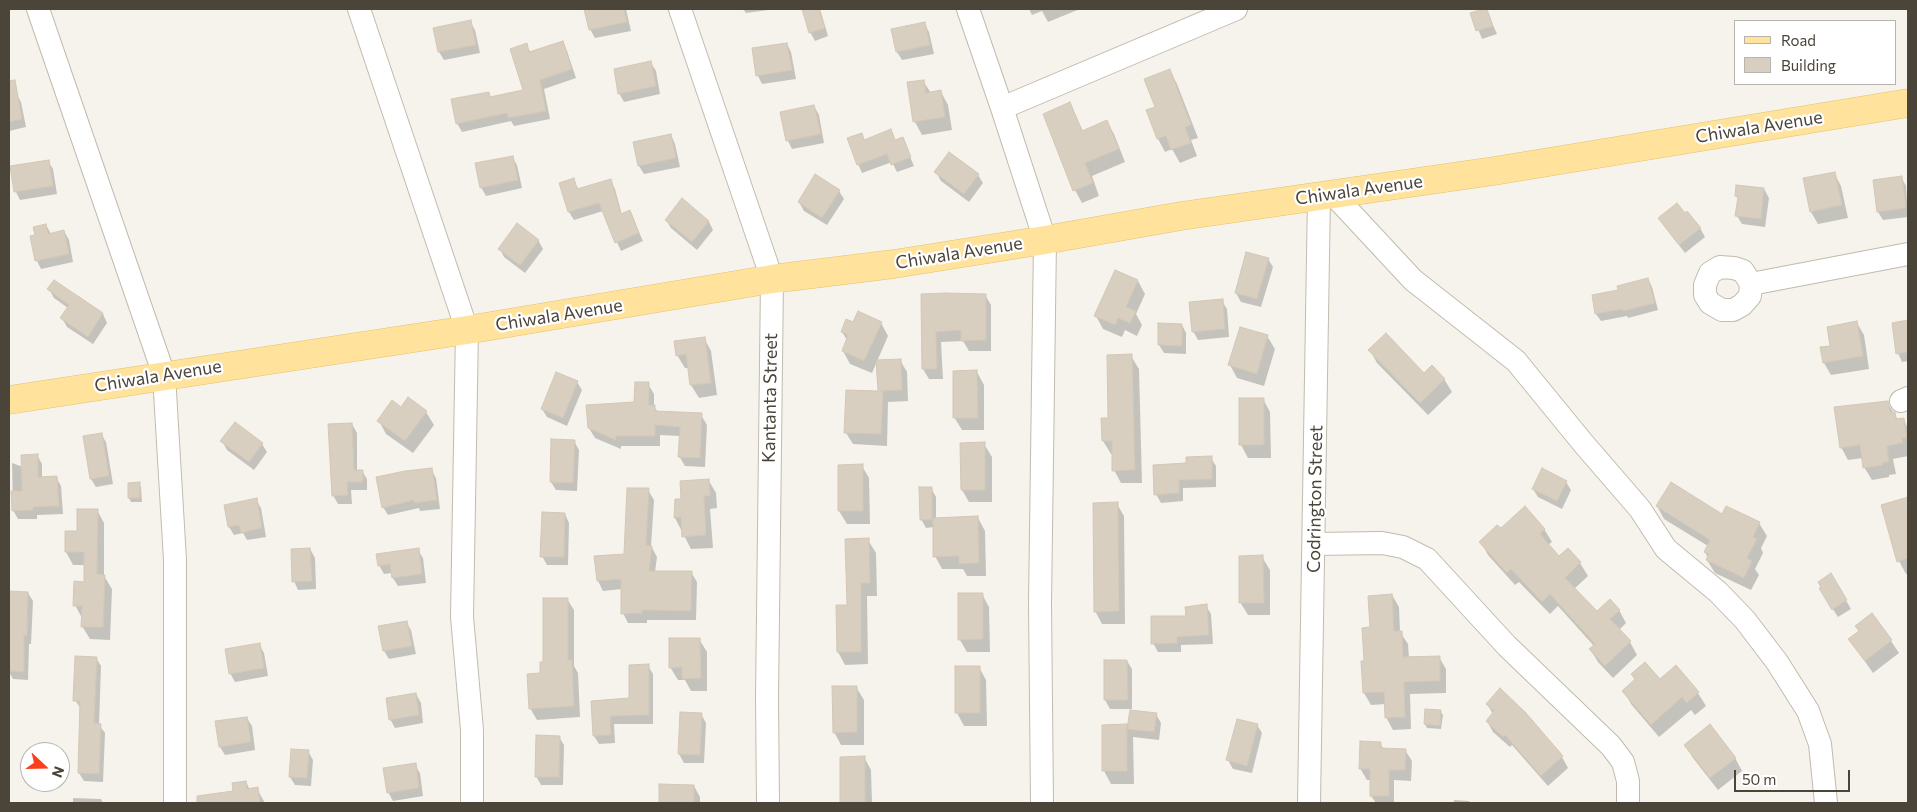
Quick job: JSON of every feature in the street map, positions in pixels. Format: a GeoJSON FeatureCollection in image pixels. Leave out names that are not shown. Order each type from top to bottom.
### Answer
{"type":"FeatureCollection","features":[{"type":"Feature","properties":{"kind":"main road","name":"Chiwala Avenue"},"geometry":{"type":"LineString","coordinates":[[9,400],[467,330],[772,279],[894,264],[1181,216],[1494,171],[1908,103]]}},
{"type":"Feature","properties":{"kind":"street"},"geometry":{"type":"LineString","coordinates":[[38,9],[164,375],[175,560],[175,803]]}},
{"type":"Feature","properties":{"kind":"street"},"geometry":{"type":"LineString","coordinates":[[359,9],[467,330],[462,617],[472,730],[472,803]]}},
{"type":"Feature","properties":{"kind":"street","name":"Kantanta Street"},"geometry":{"type":"LineString","coordinates":[[680,9],[772,279],[767,698],[768,803]]}},
{"type":"Feature","properties":{"kind":"street"},"geometry":{"type":"LineString","coordinates":[[968,9],[1044,240],[1040,603],[1042,803]]}},
{"type":"Feature","properties":{"kind":"street"},"geometry":{"type":"LineString","coordinates":[[1002,108],[1236,9]]}},
{"type":"Feature","properties":{"kind":"street"},"geometry":{"type":"LineString","coordinates":[[1326,194],[1413,280],[1516,361],[1583,443],[1640,508],[1666,549],[1718,592],[1745,620],[1777,662],[1808,711],[1820,744],[1826,803]]}},
{"type":"Feature","properties":{"kind":"street","name":"Codrington Street"},"geometry":{"type":"LineString","coordinates":[[1309,803],[1314,544],[1326,194]]}},
{"type":"Feature","properties":{"kind":"street"},"geometry":{"type":"LineString","coordinates":[[1751,284],[1908,254]]}},
{"type":"Feature","properties":{"kind":"street"},"geometry":{"type":"LineString","coordinates":[[1314,544],[1382,543],[1403,547],[1427,559],[1507,646],[1611,746],[1623,762],[1628,781],[1628,803]]}},
{"type":"Feature","properties":{"kind":"building"},"geometry":{"type":"Polygon","coordinates":[[[584,9],[624,9],[627,22],[589,30],[584,9]]]}},
{"type":"Feature","properties":{"kind":"building"},"geometry":{"type":"Polygon","coordinates":[[[802,9],[819,9],[825,28],[809,33],[802,9]]]}},
{"type":"Feature","properties":{"kind":"building"},"geometry":{"type":"Polygon","coordinates":[[[1487,9],[1493,26],[1476,31],[1470,13],[1487,9]]]}},
{"type":"Feature","properties":{"kind":"building"},"geometry":{"type":"Polygon","coordinates":[[[471,20],[476,45],[438,52],[433,28],[471,20]]]}},
{"type":"Feature","properties":{"kind":"building"},"geometry":{"type":"Polygon","coordinates":[[[925,22],[930,45],[896,52],[891,29],[925,22]]]}},
{"type":"Feature","properties":{"kind":"building"},"geometry":{"type":"Polygon","coordinates":[[[563,41],[572,69],[540,80],[546,111],[508,118],[507,113],[456,124],[451,99],[489,92],[490,97],[523,90],[510,49],[527,43],[529,52],[563,41]]]}},
{"type":"Feature","properties":{"kind":"building"},"geometry":{"type":"Polygon","coordinates":[[[787,43],[792,70],[756,76],[752,48],[787,43]]]}},
{"type":"Feature","properties":{"kind":"building"},"geometry":{"type":"Polygon","coordinates":[[[651,61],[656,86],[618,94],[614,69],[651,61]]]}},
{"type":"Feature","properties":{"kind":"building"},"geometry":{"type":"Polygon","coordinates":[[[1170,69],[1191,125],[1185,127],[1191,143],[1171,150],[1166,136],[1157,139],[1146,110],[1155,107],[1144,79],[1170,69]]]}},
{"type":"Feature","properties":{"kind":"building"},"geometry":{"type":"Polygon","coordinates":[[[15,80],[22,119],[9,122],[9,81],[15,80]]]}},
{"type":"Feature","properties":{"kind":"building"},"geometry":{"type":"Polygon","coordinates":[[[924,80],[926,93],[941,90],[945,117],[913,122],[907,82],[924,80]]]}},
{"type":"Feature","properties":{"kind":"building"},"geometry":{"type":"Polygon","coordinates":[[[1070,102],[1082,131],[1107,120],[1119,149],[1085,163],[1093,183],[1073,191],[1043,114],[1070,102]]]}},
{"type":"Feature","properties":{"kind":"building"},"geometry":{"type":"Polygon","coordinates":[[[814,105],[821,134],[786,141],[780,112],[814,105]]]}},
{"type":"Feature","properties":{"kind":"building"},"geometry":{"type":"Polygon","coordinates":[[[891,129],[895,140],[903,137],[911,157],[891,165],[887,154],[857,165],[847,138],[862,133],[864,140],[891,129]]]}},
{"type":"Feature","properties":{"kind":"building"},"geometry":{"type":"Polygon","coordinates":[[[671,134],[676,158],[638,166],[633,142],[671,134]]]}},
{"type":"Feature","properties":{"kind":"building"},"geometry":{"type":"Polygon","coordinates":[[[949,152],[979,174],[964,194],[934,172],[949,152]]]}},
{"type":"Feature","properties":{"kind":"building"},"geometry":{"type":"Polygon","coordinates":[[[513,156],[518,180],[480,188],[475,163],[513,156]]]}},
{"type":"Feature","properties":{"kind":"building"},"geometry":{"type":"Polygon","coordinates":[[[49,160],[53,186],[14,192],[10,166],[49,160]]]}},
{"type":"Feature","properties":{"kind":"building"},"geometry":{"type":"Polygon","coordinates":[[[1835,172],[1842,205],[1810,212],[1803,178],[1835,172]]]}},
{"type":"Feature","properties":{"kind":"building"},"geometry":{"type":"Polygon","coordinates":[[[815,174],[840,190],[822,218],[798,202],[815,174]]]}},
{"type":"Feature","properties":{"kind":"building"},"geometry":{"type":"Polygon","coordinates":[[[1902,176],[1906,208],[1877,212],[1873,180],[1902,176]]]}},
{"type":"Feature","properties":{"kind":"building"},"geometry":{"type":"Polygon","coordinates":[[[574,178],[577,189],[611,179],[621,214],[630,210],[639,233],[615,243],[599,203],[568,212],[559,183],[574,178]]]}},
{"type":"Feature","properties":{"kind":"building"},"geometry":{"type":"Polygon","coordinates":[[[1736,185],[1764,188],[1761,219],[1735,216],[1738,197],[1735,196],[1736,185]]]}},
{"type":"Feature","properties":{"kind":"building"},"geometry":{"type":"Polygon","coordinates":[[[682,198],[709,221],[692,242],[665,220],[682,198]]]}},
{"type":"Feature","properties":{"kind":"building"},"geometry":{"type":"Polygon","coordinates":[[[1677,203],[1685,213],[1687,211],[1701,228],[1679,245],[1658,218],[1677,203]]]}},
{"type":"Feature","properties":{"kind":"building"},"geometry":{"type":"Polygon","coordinates":[[[517,223],[539,240],[520,265],[498,249],[517,223]]]}},
{"type":"Feature","properties":{"kind":"building"},"geometry":{"type":"Polygon","coordinates":[[[46,224],[48,234],[64,230],[69,254],[35,261],[30,236],[35,235],[33,227],[46,224]]]}},
{"type":"Feature","properties":{"kind":"building"},"geometry":{"type":"Polygon","coordinates":[[[1246,252],[1269,258],[1257,299],[1235,293],[1246,252]]]}},
{"type":"Feature","properties":{"kind":"building"},"geometry":{"type":"Polygon","coordinates":[[[1115,270],[1138,280],[1126,307],[1136,311],[1130,323],[1118,318],[1115,325],[1094,316],[1115,270]]]}},
{"type":"Feature","properties":{"kind":"building"},"geometry":{"type":"Polygon","coordinates":[[[1648,278],[1655,303],[1623,311],[1622,309],[1595,314],[1592,295],[1618,290],[1617,286],[1648,278]]]}},
{"type":"Feature","properties":{"kind":"building"},"geometry":{"type":"Polygon","coordinates":[[[54,280],[103,313],[88,337],[60,318],[69,305],[47,289],[54,280]]]}},
{"type":"Feature","properties":{"kind":"building"},"geometry":{"type":"Polygon","coordinates":[[[921,294],[986,294],[986,340],[961,341],[961,330],[936,332],[937,369],[922,369],[921,294]]]}},
{"type":"Feature","properties":{"kind":"building"},"geometry":{"type":"Polygon","coordinates":[[[1223,299],[1225,329],[1192,332],[1189,302],[1223,299]]]}},
{"type":"Feature","properties":{"kind":"building"},"geometry":{"type":"Polygon","coordinates":[[[858,311],[882,322],[864,361],[842,351],[848,335],[841,332],[846,319],[853,322],[858,311]]]}},
{"type":"Feature","properties":{"kind":"building"},"geometry":{"type":"Polygon","coordinates":[[[1908,320],[1908,352],[1896,354],[1892,323],[1908,320]]]}},
{"type":"Feature","properties":{"kind":"building"},"geometry":{"type":"Polygon","coordinates":[[[1857,321],[1863,356],[1823,363],[1820,347],[1830,346],[1827,327],[1857,321]]]}},
{"type":"Feature","properties":{"kind":"building"},"geometry":{"type":"Polygon","coordinates":[[[1158,323],[1182,324],[1182,346],[1158,345],[1158,323]]]}},
{"type":"Feature","properties":{"kind":"building"},"geometry":{"type":"Polygon","coordinates":[[[1240,327],[1268,335],[1257,374],[1228,365],[1240,327]]]}},
{"type":"Feature","properties":{"kind":"building"},"geometry":{"type":"Polygon","coordinates":[[[1386,333],[1424,373],[1432,365],[1445,379],[1420,403],[1368,350],[1386,333]]]}},
{"type":"Feature","properties":{"kind":"building"},"geometry":{"type":"Polygon","coordinates":[[[705,337],[711,383],[690,385],[686,354],[676,356],[674,341],[705,337]]]}},
{"type":"Feature","properties":{"kind":"building"},"geometry":{"type":"Polygon","coordinates":[[[1132,354],[1135,470],[1112,471],[1112,441],[1102,441],[1101,418],[1108,418],[1107,355],[1132,354]]]}},
{"type":"Feature","properties":{"kind":"building"},"geometry":{"type":"Polygon","coordinates":[[[901,359],[902,390],[880,391],[883,391],[881,434],[844,433],[846,390],[878,391],[876,360],[901,359]]]}},
{"type":"Feature","properties":{"kind":"building"},"geometry":{"type":"Polygon","coordinates":[[[977,370],[978,418],[953,418],[953,371],[977,370]]]}},
{"type":"Feature","properties":{"kind":"building"},"geometry":{"type":"Polygon","coordinates":[[[556,372],[578,381],[563,418],[541,409],[556,372]]]}},
{"type":"Feature","properties":{"kind":"building"},"geometry":{"type":"Polygon","coordinates":[[[635,382],[649,382],[649,405],[655,405],[655,411],[702,413],[700,458],[678,457],[680,427],[655,425],[655,436],[616,436],[616,440],[588,428],[586,405],[634,402],[635,382]]]}},
{"type":"Feature","properties":{"kind":"building"},"geometry":{"type":"Polygon","coordinates":[[[408,397],[427,411],[405,441],[377,421],[392,400],[401,407],[408,397]]]}},
{"type":"Feature","properties":{"kind":"building"},"geometry":{"type":"Polygon","coordinates":[[[1239,398],[1264,398],[1264,445],[1239,445],[1239,398]]]}},
{"type":"Feature","properties":{"kind":"building"},"geometry":{"type":"Polygon","coordinates":[[[1888,401],[1890,412],[1895,412],[1896,419],[1904,418],[1907,438],[1902,438],[1903,443],[1887,446],[1889,462],[1882,463],[1883,465],[1863,468],[1860,445],[1840,448],[1834,407],[1888,401]]]}},
{"type":"Feature","properties":{"kind":"building"},"geometry":{"type":"Polygon","coordinates":[[[235,422],[263,443],[249,462],[220,441],[235,422]]]}},
{"type":"Feature","properties":{"kind":"building"},"geometry":{"type":"Polygon","coordinates":[[[352,423],[354,470],[363,470],[363,482],[347,482],[348,495],[332,496],[328,424],[352,423]]]}},
{"type":"Feature","properties":{"kind":"building"},"geometry":{"type":"Polygon","coordinates":[[[102,433],[109,476],[90,479],[83,436],[102,433]]]}},
{"type":"Feature","properties":{"kind":"building"},"geometry":{"type":"Polygon","coordinates":[[[551,439],[575,440],[573,483],[550,482],[551,439]]]}},
{"type":"Feature","properties":{"kind":"building"},"geometry":{"type":"Polygon","coordinates":[[[985,442],[985,490],[961,490],[960,443],[985,442]]]}},
{"type":"Feature","properties":{"kind":"building"},"geometry":{"type":"Polygon","coordinates":[[[38,454],[38,477],[57,476],[59,506],[33,507],[33,510],[12,511],[11,491],[22,491],[21,455],[38,454]]]}},
{"type":"Feature","properties":{"kind":"building"},"geometry":{"type":"Polygon","coordinates":[[[1212,456],[1212,479],[1179,480],[1179,493],[1154,495],[1153,465],[1186,463],[1186,457],[1212,456]]]}},
{"type":"Feature","properties":{"kind":"building"},"geometry":{"type":"Polygon","coordinates":[[[863,464],[863,511],[838,511],[838,465],[863,464]]]}},
{"type":"Feature","properties":{"kind":"building"},"geometry":{"type":"Polygon","coordinates":[[[432,468],[437,500],[414,503],[414,500],[382,508],[376,477],[432,468]]]}},
{"type":"Feature","properties":{"kind":"building"},"geometry":{"type":"Polygon","coordinates":[[[1542,468],[1567,481],[1557,501],[1532,489],[1542,468]]]}},
{"type":"Feature","properties":{"kind":"building"},"geometry":{"type":"Polygon","coordinates":[[[709,479],[710,496],[704,496],[706,535],[682,537],[681,517],[674,518],[675,499],[681,499],[680,481],[709,479]]]}},
{"type":"Feature","properties":{"kind":"building"},"geometry":{"type":"Polygon","coordinates":[[[140,482],[140,498],[128,498],[128,483],[140,482]]]}},
{"type":"Feature","properties":{"kind":"building"},"geometry":{"type":"Polygon","coordinates":[[[1671,482],[1722,514],[1726,506],[1760,522],[1753,537],[1757,539],[1747,558],[1752,561],[1744,578],[1706,560],[1709,554],[1704,552],[1710,540],[1656,506],[1671,482]]]}},
{"type":"Feature","properties":{"kind":"building"},"geometry":{"type":"Polygon","coordinates":[[[919,487],[932,487],[932,519],[920,520],[919,487]]]}},
{"type":"Feature","properties":{"kind":"building"},"geometry":{"type":"Polygon","coordinates":[[[627,488],[649,488],[646,545],[652,546],[649,571],[692,571],[691,611],[642,610],[642,613],[621,614],[621,579],[597,581],[594,556],[624,554],[627,488]]]}},
{"type":"Feature","properties":{"kind":"building"},"geometry":{"type":"Polygon","coordinates":[[[1908,497],[1908,558],[1897,562],[1881,505],[1908,497]]]}},
{"type":"Feature","properties":{"kind":"building"},"geometry":{"type":"Polygon","coordinates":[[[257,498],[262,528],[241,533],[239,525],[228,527],[224,505],[257,498]]]}},
{"type":"Feature","properties":{"kind":"building"},"geometry":{"type":"Polygon","coordinates":[[[1118,502],[1119,611],[1094,612],[1093,503],[1118,502]]]}},
{"type":"Feature","properties":{"kind":"building"},"geometry":{"type":"Polygon","coordinates":[[[1525,506],[1545,529],[1540,534],[1559,556],[1568,548],[1581,562],[1565,578],[1597,611],[1610,599],[1620,610],[1610,619],[1631,641],[1605,666],[1589,649],[1595,644],[1550,594],[1542,602],[1511,569],[1507,573],[1479,542],[1497,525],[1501,528],[1525,506]]]}},
{"type":"Feature","properties":{"kind":"building"},"geometry":{"type":"Polygon","coordinates":[[[77,509],[98,509],[97,574],[105,575],[103,627],[81,627],[82,606],[73,606],[74,581],[84,582],[84,552],[65,552],[65,531],[77,531],[77,509]]]}},
{"type":"Feature","properties":{"kind":"building"},"geometry":{"type":"Polygon","coordinates":[[[542,512],[565,513],[564,557],[540,557],[542,512]]]}},
{"type":"Feature","properties":{"kind":"building"},"geometry":{"type":"Polygon","coordinates":[[[978,516],[979,563],[959,564],[959,556],[933,557],[933,518],[978,516]]]}},
{"type":"Feature","properties":{"kind":"building"},"geometry":{"type":"Polygon","coordinates":[[[869,538],[870,583],[861,583],[861,652],[837,652],[836,605],[847,605],[845,539],[869,538]]]}},
{"type":"Feature","properties":{"kind":"building"},"geometry":{"type":"Polygon","coordinates":[[[310,548],[312,581],[292,582],[291,549],[310,548]]]}},
{"type":"Feature","properties":{"kind":"building"},"geometry":{"type":"Polygon","coordinates":[[[419,548],[422,574],[392,578],[390,564],[378,566],[376,554],[419,548]]]}},
{"type":"Feature","properties":{"kind":"building"},"geometry":{"type":"Polygon","coordinates":[[[1263,555],[1264,603],[1239,603],[1239,556],[1263,555]]]}},
{"type":"Feature","properties":{"kind":"building"},"geometry":{"type":"Polygon","coordinates":[[[1831,573],[1847,600],[1832,610],[1819,588],[1821,587],[1818,582],[1831,573]]]}},
{"type":"Feature","properties":{"kind":"building"},"geometry":{"type":"Polygon","coordinates":[[[9,591],[28,592],[27,636],[24,635],[24,672],[9,671],[9,591]]]}},
{"type":"Feature","properties":{"kind":"building"},"geometry":{"type":"Polygon","coordinates":[[[958,593],[983,593],[983,639],[958,640],[958,593]]]}},
{"type":"Feature","properties":{"kind":"building"},"geometry":{"type":"Polygon","coordinates":[[[1392,594],[1394,631],[1402,631],[1403,657],[1440,656],[1440,681],[1404,682],[1405,717],[1385,718],[1384,692],[1363,693],[1361,661],[1364,661],[1362,628],[1370,627],[1368,596],[1392,594]]]}},
{"type":"Feature","properties":{"kind":"building"},"geometry":{"type":"Polygon","coordinates":[[[543,598],[568,598],[568,660],[572,660],[574,706],[529,709],[527,674],[540,673],[540,662],[543,662],[543,598]]]}},
{"type":"Feature","properties":{"kind":"building"},"geometry":{"type":"Polygon","coordinates":[[[1207,604],[1209,635],[1177,637],[1177,643],[1151,644],[1151,616],[1186,616],[1185,607],[1207,604]]]}},
{"type":"Feature","properties":{"kind":"building"},"geometry":{"type":"Polygon","coordinates":[[[1872,613],[1892,640],[1865,661],[1848,639],[1859,631],[1855,626],[1872,613]]]}},
{"type":"Feature","properties":{"kind":"building"},"geometry":{"type":"Polygon","coordinates":[[[407,621],[412,646],[383,651],[378,626],[407,621]]]}},
{"type":"Feature","properties":{"kind":"building"},"geometry":{"type":"Polygon","coordinates":[[[669,638],[700,638],[701,678],[682,679],[682,667],[669,668],[669,638]]]}},
{"type":"Feature","properties":{"kind":"building"},"geometry":{"type":"Polygon","coordinates":[[[260,643],[264,668],[229,674],[225,649],[260,643]]]}},
{"type":"Feature","properties":{"kind":"building"},"geometry":{"type":"Polygon","coordinates":[[[75,656],[97,657],[94,723],[101,724],[99,774],[78,773],[80,701],[73,701],[75,656]]]}},
{"type":"Feature","properties":{"kind":"building"},"geometry":{"type":"Polygon","coordinates":[[[1104,660],[1127,660],[1128,700],[1104,700],[1104,660]]]}},
{"type":"Feature","properties":{"kind":"building"},"geometry":{"type":"Polygon","coordinates":[[[1645,662],[1660,679],[1676,665],[1699,692],[1687,703],[1682,697],[1651,725],[1622,691],[1635,679],[1631,674],[1645,662]]]}},
{"type":"Feature","properties":{"kind":"building"},"geometry":{"type":"Polygon","coordinates":[[[649,664],[649,715],[610,716],[611,735],[593,736],[591,701],[629,698],[629,665],[649,664]]]}},
{"type":"Feature","properties":{"kind":"building"},"geometry":{"type":"Polygon","coordinates":[[[955,666],[980,666],[980,713],[955,713],[955,666]]]}},
{"type":"Feature","properties":{"kind":"building"},"geometry":{"type":"Polygon","coordinates":[[[832,686],[857,686],[857,732],[833,733],[832,686]]]}},
{"type":"Feature","properties":{"kind":"building"},"geometry":{"type":"Polygon","coordinates":[[[1500,688],[1526,713],[1563,756],[1541,776],[1505,735],[1503,737],[1486,721],[1494,711],[1486,704],[1500,688]]]}},
{"type":"Feature","properties":{"kind":"building"},"geometry":{"type":"Polygon","coordinates":[[[416,693],[419,715],[389,720],[386,698],[416,693]]]}},
{"type":"Feature","properties":{"kind":"building"},"geometry":{"type":"Polygon","coordinates":[[[1425,709],[1441,710],[1440,726],[1424,724],[1425,709]]]}},
{"type":"Feature","properties":{"kind":"building"},"geometry":{"type":"Polygon","coordinates":[[[1130,710],[1157,713],[1154,732],[1127,729],[1130,710]]]}},
{"type":"Feature","properties":{"kind":"building"},"geometry":{"type":"Polygon","coordinates":[[[680,712],[702,713],[700,755],[678,754],[680,712]]]}},
{"type":"Feature","properties":{"kind":"building"},"geometry":{"type":"Polygon","coordinates":[[[247,717],[251,742],[219,747],[215,721],[247,717]]]}},
{"type":"Feature","properties":{"kind":"building"},"geometry":{"type":"Polygon","coordinates":[[[1237,719],[1258,724],[1247,766],[1226,760],[1237,719]]]}},
{"type":"Feature","properties":{"kind":"building"},"geometry":{"type":"Polygon","coordinates":[[[1127,724],[1127,771],[1102,771],[1102,725],[1127,724]]]}},
{"type":"Feature","properties":{"kind":"building"},"geometry":{"type":"Polygon","coordinates":[[[1710,724],[1736,758],[1710,778],[1684,745],[1710,724]]]}},
{"type":"Feature","properties":{"kind":"building"},"geometry":{"type":"Polygon","coordinates":[[[536,735],[560,736],[559,777],[535,777],[536,735]]]}},
{"type":"Feature","properties":{"kind":"building"},"geometry":{"type":"Polygon","coordinates":[[[1360,741],[1381,742],[1381,748],[1406,749],[1405,770],[1389,770],[1389,796],[1370,796],[1370,769],[1359,769],[1360,741]]]}},
{"type":"Feature","properties":{"kind":"building"},"geometry":{"type":"Polygon","coordinates":[[[291,749],[309,750],[307,778],[289,777],[291,749]]]}},
{"type":"Feature","properties":{"kind":"building"},"geometry":{"type":"Polygon","coordinates":[[[865,756],[865,803],[840,803],[840,757],[865,756]]]}},
{"type":"Feature","properties":{"kind":"building"},"geometry":{"type":"Polygon","coordinates":[[[416,763],[419,788],[387,793],[383,768],[416,763]]]}},
{"type":"Feature","properties":{"kind":"building"},"geometry":{"type":"Polygon","coordinates":[[[246,781],[247,789],[258,787],[260,803],[197,803],[197,796],[233,791],[232,783],[246,781]]]}},
{"type":"Feature","properties":{"kind":"building"},"geometry":{"type":"Polygon","coordinates":[[[659,784],[694,785],[694,803],[659,803],[659,784]]]}}]}
